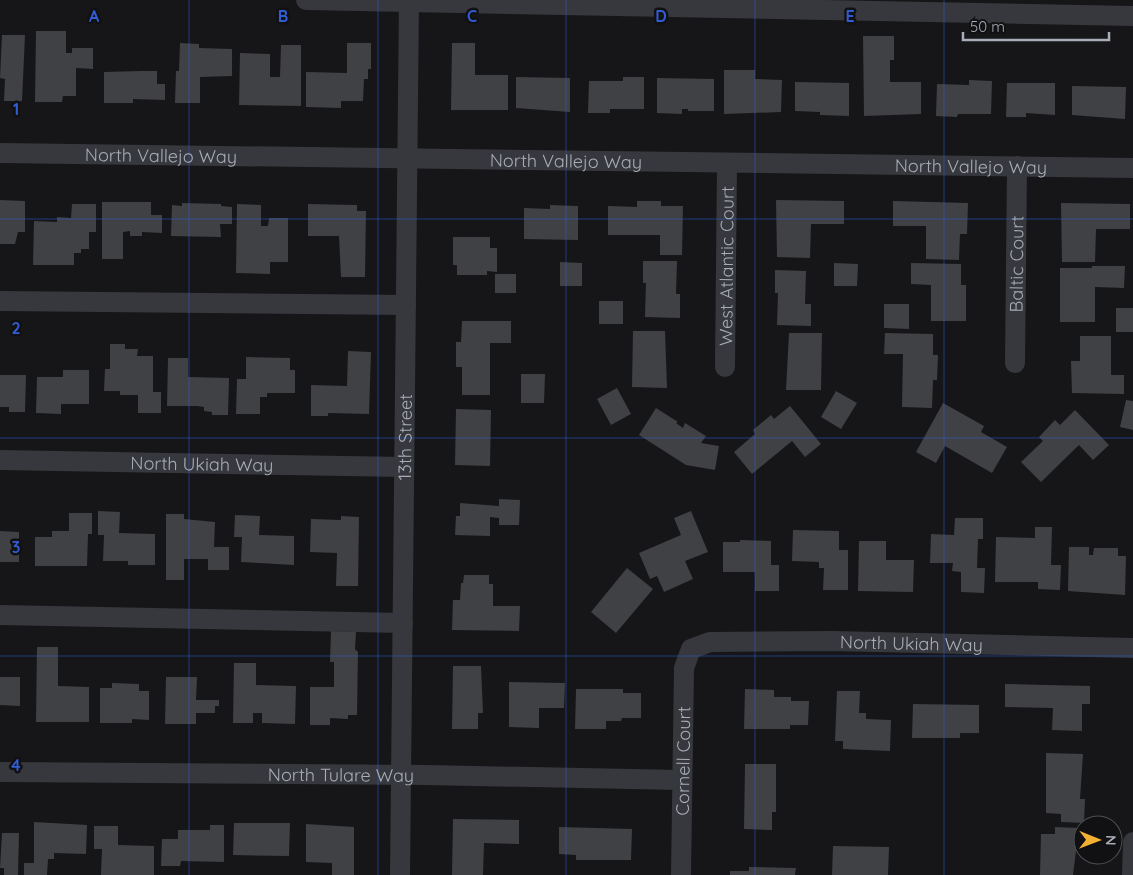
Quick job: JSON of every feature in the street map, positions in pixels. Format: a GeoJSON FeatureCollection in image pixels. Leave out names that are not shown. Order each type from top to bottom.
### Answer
{"type":"FeatureCollection","features":[{"type":"Feature","properties":{"kind":"street"},"geometry":{"type":"LineString","coordinates":[[306,0],[1133,16]]}},
{"type":"Feature","properties":{"kind":"street","name":"13th Street"},"geometry":{"type":"LineString","coordinates":[[400,875],[409,1]]}},
{"type":"Feature","properties":{"kind":"street","name":"North Vallejo Way"},"geometry":{"type":"LineString","coordinates":[[0,153],[1133,168]]}},
{"type":"Feature","properties":{"kind":"street","name":"West Atlantic Court"},"geometry":{"type":"LineString","coordinates":[[725,367],[727,164]]}},
{"type":"Feature","properties":{"kind":"street","name":"Baltic Court"},"geometry":{"type":"LineString","coordinates":[[1015,362],[1017,166]]}},
{"type":"Feature","properties":{"kind":"street"},"geometry":{"type":"LineString","coordinates":[[0,301],[406,305]]}},
{"type":"Feature","properties":{"kind":"street","name":"North Ukiah Way"},"geometry":{"type":"LineString","coordinates":[[0,460],[404,467]]}},
{"type":"Feature","properties":{"kind":"street"},"geometry":{"type":"LineString","coordinates":[[0,615],[403,623]]}},
{"type":"Feature","properties":{"kind":"street","name":"North Ukiah Way"},"geometry":{"type":"LineString","coordinates":[[692,649],[710,642],[813,641],[1133,648]]}},
{"type":"Feature","properties":{"kind":"street","name":"Cornell Court"},"geometry":{"type":"LineString","coordinates":[[681,875],[684,668],[692,649]]}},
{"type":"Feature","properties":{"kind":"street","name":"North Tulare Way"},"geometry":{"type":"LineString","coordinates":[[0,772],[402,775],[681,780]]}},
{"type":"Feature","properties":{"kind":"street"},"geometry":{"type":"LineString","coordinates":[[1132,875],[1133,842]]}},
{"type":"Feature","properties":{"kind":"building"},"geometry":{"type":"Polygon","coordinates":[[[36,31],[66,31],[66,53],[72,53],[72,48],[93,48],[93,69],[76,68],[76,96],[63,96],[62,102],[35,102],[36,31]]]}},
{"type":"Feature","properties":{"kind":"building"},"geometry":{"type":"Polygon","coordinates":[[[2,35],[25,35],[22,101],[4,101],[5,79],[0,78],[2,35]]]}},
{"type":"Feature","properties":{"kind":"building"},"geometry":{"type":"Polygon","coordinates":[[[863,36],[894,36],[894,60],[890,60],[890,82],[921,82],[921,114],[864,116],[863,36]]]}},
{"type":"Feature","properties":{"kind":"building"},"geometry":{"type":"Polygon","coordinates":[[[180,43],[199,44],[199,48],[232,49],[232,76],[200,77],[200,103],[175,103],[176,71],[179,71],[180,43]]]}},
{"type":"Feature","properties":{"kind":"building"},"geometry":{"type":"Polygon","coordinates":[[[347,43],[371,43],[371,69],[368,69],[368,79],[364,79],[363,101],[341,101],[341,108],[306,107],[306,72],[347,73],[347,43]]]}},
{"type":"Feature","properties":{"kind":"building"},"geometry":{"type":"Polygon","coordinates":[[[452,43],[475,43],[475,75],[508,75],[508,110],[451,110],[452,43]]]}},
{"type":"Feature","properties":{"kind":"building"},"geometry":{"type":"Polygon","coordinates":[[[281,45],[301,45],[301,106],[239,105],[240,53],[270,54],[270,77],[280,77],[281,45]]]}},
{"type":"Feature","properties":{"kind":"building"},"geometry":{"type":"Polygon","coordinates":[[[724,70],[755,70],[755,79],[782,80],[781,112],[724,114],[724,70]]]}},
{"type":"Feature","properties":{"kind":"building"},"geometry":{"type":"Polygon","coordinates":[[[157,71],[157,84],[165,84],[165,100],[133,99],[133,103],[104,103],[104,72],[157,71]]]}},
{"type":"Feature","properties":{"kind":"building"},"geometry":{"type":"Polygon","coordinates":[[[516,77],[570,78],[570,112],[516,108],[516,77]]]}},
{"type":"Feature","properties":{"kind":"building"},"geometry":{"type":"Polygon","coordinates":[[[623,77],[644,77],[644,109],[610,109],[610,113],[588,113],[589,81],[623,81],[623,77]]]}},
{"type":"Feature","properties":{"kind":"building"},"geometry":{"type":"Polygon","coordinates":[[[657,78],[714,79],[714,111],[688,111],[688,109],[682,109],[682,114],[657,113],[657,78]]]}},
{"type":"Feature","properties":{"kind":"building"},"geometry":{"type":"Polygon","coordinates":[[[969,80],[992,81],[991,114],[958,114],[957,117],[936,116],[937,84],[969,85],[969,80]]]}},
{"type":"Feature","properties":{"kind":"building"},"geometry":{"type":"Polygon","coordinates":[[[795,82],[849,83],[849,116],[820,115],[820,112],[795,111],[795,82]]]}},
{"type":"Feature","properties":{"kind":"building"},"geometry":{"type":"Polygon","coordinates":[[[1007,83],[1055,83],[1055,115],[1026,113],[1026,117],[1006,117],[1007,83]]]}},
{"type":"Feature","properties":{"kind":"building"},"geometry":{"type":"Polygon","coordinates":[[[1072,86],[1126,87],[1125,119],[1072,115],[1072,86]]]}},
{"type":"Feature","properties":{"kind":"building"},"geometry":{"type":"Polygon","coordinates":[[[0,200],[25,201],[25,232],[18,232],[15,244],[0,244],[0,200]]]}},
{"type":"Feature","properties":{"kind":"building"},"geometry":{"type":"Polygon","coordinates":[[[776,200],[844,201],[844,224],[811,224],[810,258],[777,257],[776,200]]]}},
{"type":"Feature","properties":{"kind":"building"},"geometry":{"type":"Polygon","coordinates":[[[637,201],[661,201],[661,206],[683,206],[682,255],[660,255],[660,235],[608,235],[608,206],[637,207],[637,201]]]}},
{"type":"Feature","properties":{"kind":"building"},"geometry":{"type":"Polygon","coordinates":[[[893,201],[968,203],[967,234],[960,234],[959,260],[926,259],[926,226],[893,226],[893,201]]]}},
{"type":"Feature","properties":{"kind":"building"},"geometry":{"type":"Polygon","coordinates":[[[102,202],[151,202],[151,215],[162,215],[162,233],[142,232],[142,236],[130,236],[130,231],[123,232],[123,259],[102,259],[102,202]]]}},
{"type":"Feature","properties":{"kind":"building"},"geometry":{"type":"Polygon","coordinates":[[[182,203],[221,204],[221,206],[232,207],[232,224],[220,224],[221,237],[171,236],[172,205],[182,206],[182,203]]]}},
{"type":"Feature","properties":{"kind":"building"},"geometry":{"type":"Polygon","coordinates":[[[1061,203],[1130,204],[1130,229],[1096,229],[1095,262],[1062,262],[1061,203]]]}},
{"type":"Feature","properties":{"kind":"building"},"geometry":{"type":"Polygon","coordinates":[[[72,204],[96,204],[96,232],[89,232],[89,249],[81,249],[81,253],[74,253],[74,265],[33,265],[34,221],[57,222],[57,217],[71,218],[72,204]]]}},
{"type":"Feature","properties":{"kind":"building"},"geometry":{"type":"Polygon","coordinates":[[[237,204],[261,205],[261,226],[268,226],[269,218],[288,218],[288,262],[270,262],[270,274],[236,273],[237,204]]]}},
{"type":"Feature","properties":{"kind":"building"},"geometry":{"type":"Polygon","coordinates":[[[308,204],[357,205],[357,211],[366,211],[365,277],[341,277],[339,236],[308,236],[308,204]]]}},
{"type":"Feature","properties":{"kind":"building"},"geometry":{"type":"Polygon","coordinates":[[[550,205],[578,206],[578,240],[524,239],[524,208],[550,209],[550,205]]]}},
{"type":"Feature","properties":{"kind":"building"},"geometry":{"type":"Polygon","coordinates":[[[453,237],[490,237],[490,248],[497,248],[497,272],[487,271],[487,275],[457,275],[457,265],[453,265],[453,237]]]}},
{"type":"Feature","properties":{"kind":"building"},"geometry":{"type":"Polygon","coordinates":[[[643,261],[677,261],[676,294],[680,294],[680,318],[645,317],[646,283],[643,283],[643,261]]]}},
{"type":"Feature","properties":{"kind":"building"},"geometry":{"type":"Polygon","coordinates":[[[560,262],[582,263],[582,286],[560,286],[560,262]]]}},
{"type":"Feature","properties":{"kind":"building"},"geometry":{"type":"Polygon","coordinates":[[[834,263],[858,264],[857,286],[834,286],[834,263]]]}},
{"type":"Feature","properties":{"kind":"building"},"geometry":{"type":"Polygon","coordinates":[[[911,263],[961,264],[961,285],[966,285],[966,321],[931,321],[931,285],[911,284],[911,263]]]}},
{"type":"Feature","properties":{"kind":"building"},"geometry":{"type":"Polygon","coordinates":[[[1092,266],[1125,266],[1124,288],[1095,287],[1095,322],[1060,322],[1060,268],[1092,268],[1092,266]]]}},
{"type":"Feature","properties":{"kind":"building"},"geometry":{"type":"Polygon","coordinates":[[[775,270],[806,271],[805,304],[811,304],[811,326],[777,325],[778,293],[775,293],[775,270]]]}},
{"type":"Feature","properties":{"kind":"building"},"geometry":{"type":"Polygon","coordinates":[[[495,274],[516,274],[516,293],[495,293],[495,274]]]}},
{"type":"Feature","properties":{"kind":"building"},"geometry":{"type":"Polygon","coordinates":[[[599,301],[623,301],[623,324],[599,324],[599,301]]]}},
{"type":"Feature","properties":{"kind":"building"},"geometry":{"type":"Polygon","coordinates":[[[884,304],[909,304],[909,329],[884,328],[884,304]]]}},
{"type":"Feature","properties":{"kind":"building"},"geometry":{"type":"Polygon","coordinates":[[[1116,308],[1133,308],[1133,332],[1116,332],[1116,308]]]}},
{"type":"Feature","properties":{"kind":"building"},"geometry":{"type":"Polygon","coordinates":[[[462,321],[511,321],[511,343],[490,343],[490,395],[462,395],[462,367],[456,367],[456,342],[461,342],[462,321]]]}},
{"type":"Feature","properties":{"kind":"building"},"geometry":{"type":"Polygon","coordinates":[[[633,331],[665,331],[667,388],[632,387],[633,331]]]}},
{"type":"Feature","properties":{"kind":"building"},"geometry":{"type":"Polygon","coordinates":[[[789,333],[822,333],[821,390],[786,390],[789,333]]]}},
{"type":"Feature","properties":{"kind":"building"},"geometry":{"type":"Polygon","coordinates":[[[885,333],[933,334],[933,355],[938,355],[937,380],[933,380],[932,408],[902,407],[903,354],[884,354],[885,333]]]}},
{"type":"Feature","properties":{"kind":"building"},"geometry":{"type":"Polygon","coordinates":[[[1080,336],[1111,336],[1111,375],[1124,375],[1124,394],[1072,393],[1071,361],[1080,361],[1080,336]]]}},
{"type":"Feature","properties":{"kind":"building"},"geometry":{"type":"Polygon","coordinates":[[[110,344],[125,344],[125,349],[138,349],[137,356],[153,356],[153,392],[161,392],[161,413],[138,413],[138,395],[120,395],[120,391],[104,391],[105,369],[110,369],[110,344]]]}},
{"type":"Feature","properties":{"kind":"building"},"geometry":{"type":"Polygon","coordinates":[[[348,351],[371,352],[369,414],[328,413],[328,416],[311,416],[311,385],[347,386],[348,351]]]}},
{"type":"Feature","properties":{"kind":"building"},"geometry":{"type":"Polygon","coordinates":[[[246,357],[290,358],[290,370],[295,370],[295,393],[267,393],[267,397],[260,397],[260,414],[236,414],[237,379],[246,379],[246,357]]]}},
{"type":"Feature","properties":{"kind":"building"},"geometry":{"type":"Polygon","coordinates":[[[168,358],[188,358],[188,377],[229,378],[228,415],[212,415],[212,412],[204,411],[204,407],[167,406],[168,358]]]}},
{"type":"Feature","properties":{"kind":"building"},"geometry":{"type":"Polygon","coordinates":[[[63,370],[89,370],[89,404],[61,404],[61,414],[36,413],[37,377],[63,377],[63,370]]]}},
{"type":"Feature","properties":{"kind":"building"},"geometry":{"type":"Polygon","coordinates":[[[521,374],[545,374],[544,403],[521,403],[521,374]]]}},
{"type":"Feature","properties":{"kind":"building"},"geometry":{"type":"Polygon","coordinates":[[[0,375],[26,375],[25,412],[9,412],[9,407],[0,407],[0,375]]]}},
{"type":"Feature","properties":{"kind":"building"},"geometry":{"type":"Polygon","coordinates":[[[617,388],[631,414],[611,425],[597,399],[617,388]]]}},
{"type":"Feature","properties":{"kind":"building"},"geometry":{"type":"Polygon","coordinates":[[[836,391],[857,403],[841,429],[821,417],[836,391]]]}},
{"type":"Feature","properties":{"kind":"building"},"geometry":{"type":"Polygon","coordinates":[[[1126,400],[1133,401],[1133,430],[1120,427],[1126,400]]]}},
{"type":"Feature","properties":{"kind":"building"},"geometry":{"type":"Polygon","coordinates":[[[943,403],[984,426],[981,432],[1007,447],[992,473],[945,446],[936,463],[916,452],[943,403]]]}},
{"type":"Feature","properties":{"kind":"building"},"geometry":{"type":"Polygon","coordinates":[[[790,406],[821,444],[805,457],[792,441],[752,474],[734,452],[755,434],[753,430],[771,415],[774,419],[790,406]]]}},
{"type":"Feature","properties":{"kind":"building"},"geometry":{"type":"Polygon","coordinates":[[[656,408],[678,422],[676,423],[683,428],[685,423],[706,436],[701,443],[719,446],[715,470],[686,465],[639,435],[656,408]]]}},
{"type":"Feature","properties":{"kind":"building"},"geometry":{"type":"Polygon","coordinates":[[[456,409],[491,410],[490,466],[455,465],[456,409]]]}},
{"type":"Feature","properties":{"kind":"building"},"geometry":{"type":"Polygon","coordinates":[[[1075,410],[1109,445],[1093,460],[1079,445],[1041,482],[1021,462],[1043,441],[1039,437],[1055,420],[1060,425],[1075,410]]]}},
{"type":"Feature","properties":{"kind":"building"},"geometry":{"type":"Polygon","coordinates":[[[499,499],[520,500],[519,525],[499,525],[499,518],[490,517],[490,536],[455,535],[456,516],[460,516],[460,503],[499,506],[499,499]]]}},
{"type":"Feature","properties":{"kind":"building"},"geometry":{"type":"Polygon","coordinates":[[[98,511],[120,512],[119,533],[155,534],[155,565],[128,565],[128,561],[103,561],[104,535],[98,535],[98,511]]]}},
{"type":"Feature","properties":{"kind":"building"},"geometry":{"type":"Polygon","coordinates":[[[691,511],[708,552],[685,561],[693,579],[664,592],[657,576],[650,579],[639,553],[681,535],[674,518],[691,511]]]}},
{"type":"Feature","properties":{"kind":"building"},"geometry":{"type":"Polygon","coordinates":[[[69,513],[92,513],[92,534],[88,534],[87,566],[35,566],[35,537],[52,537],[52,531],[69,531],[69,513]]]}},
{"type":"Feature","properties":{"kind":"building"},"geometry":{"type":"Polygon","coordinates":[[[166,514],[184,514],[184,519],[215,522],[214,547],[229,547],[229,570],[208,570],[208,559],[184,559],[184,580],[166,580],[166,514]]]}},
{"type":"Feature","properties":{"kind":"building"},"geometry":{"type":"Polygon","coordinates":[[[235,515],[260,516],[259,535],[294,536],[294,565],[241,562],[242,537],[234,537],[235,515]]]}},
{"type":"Feature","properties":{"kind":"building"},"geometry":{"type":"Polygon","coordinates":[[[341,516],[359,517],[358,586],[336,586],[337,553],[310,552],[311,519],[341,520],[341,516]]]}},
{"type":"Feature","properties":{"kind":"building"},"geometry":{"type":"Polygon","coordinates":[[[955,518],[983,518],[983,539],[978,539],[977,568],[985,568],[984,593],[961,592],[961,572],[952,571],[953,563],[930,563],[931,534],[954,535],[955,518]]]}},
{"type":"Feature","properties":{"kind":"building"},"geometry":{"type":"Polygon","coordinates":[[[1035,527],[1052,527],[1051,565],[1061,565],[1060,590],[1038,589],[1038,582],[995,582],[996,537],[1035,538],[1035,527]]]}},
{"type":"Feature","properties":{"kind":"building"},"geometry":{"type":"Polygon","coordinates":[[[793,530],[839,531],[839,550],[848,550],[848,590],[823,590],[824,568],[819,568],[819,562],[792,561],[793,530]]]}},
{"type":"Feature","properties":{"kind":"building"},"geometry":{"type":"Polygon","coordinates":[[[0,531],[19,532],[19,562],[0,562],[0,531]]]}},
{"type":"Feature","properties":{"kind":"building"},"geometry":{"type":"Polygon","coordinates":[[[740,540],[771,541],[771,565],[779,565],[779,591],[755,591],[755,572],[723,572],[723,542],[740,542],[740,540]]]}},
{"type":"Feature","properties":{"kind":"building"},"geometry":{"type":"Polygon","coordinates":[[[859,541],[886,541],[886,560],[914,560],[913,592],[858,591],[859,541]]]}},
{"type":"Feature","properties":{"kind":"building"},"geometry":{"type":"Polygon","coordinates":[[[1069,547],[1089,547],[1089,555],[1093,555],[1094,548],[1118,548],[1118,556],[1126,556],[1125,595],[1068,591],[1069,547]]]}},
{"type":"Feature","properties":{"kind":"building"},"geometry":{"type":"Polygon","coordinates":[[[627,568],[653,589],[616,633],[591,612],[627,568]]]}},
{"type":"Feature","properties":{"kind":"building"},"geometry":{"type":"Polygon","coordinates":[[[464,575],[489,575],[489,584],[493,584],[493,606],[520,606],[519,631],[452,630],[453,600],[460,600],[461,583],[463,583],[464,575]]]}},
{"type":"Feature","properties":{"kind":"building"},"geometry":{"type":"Polygon","coordinates":[[[331,631],[356,632],[355,649],[358,652],[357,715],[348,715],[348,719],[330,718],[330,725],[310,725],[310,687],[334,687],[334,662],[330,662],[331,631]]]}},
{"type":"Feature","properties":{"kind":"building"},"geometry":{"type":"Polygon","coordinates":[[[37,647],[58,647],[58,686],[89,687],[89,722],[36,722],[37,647]]]}},
{"type":"Feature","properties":{"kind":"building"},"geometry":{"type":"Polygon","coordinates":[[[234,663],[256,663],[256,685],[296,686],[295,724],[262,723],[262,713],[253,713],[253,723],[233,723],[234,663]]]}},
{"type":"Feature","properties":{"kind":"building"},"geometry":{"type":"Polygon","coordinates":[[[453,666],[481,666],[483,713],[478,713],[478,729],[452,729],[453,666]]]}},
{"type":"Feature","properties":{"kind":"building"},"geometry":{"type":"Polygon","coordinates":[[[0,677],[20,677],[20,706],[0,705],[0,677]]]}},
{"type":"Feature","properties":{"kind":"building"},"geometry":{"type":"Polygon","coordinates":[[[166,677],[197,677],[196,700],[219,700],[219,706],[215,706],[215,713],[196,713],[196,724],[165,724],[166,677]]]}},
{"type":"Feature","properties":{"kind":"building"},"geometry":{"type":"Polygon","coordinates":[[[509,682],[565,683],[564,708],[539,708],[539,728],[509,727],[509,682]]]}},
{"type":"Feature","properties":{"kind":"building"},"geometry":{"type":"Polygon","coordinates":[[[112,683],[139,684],[139,691],[149,691],[149,720],[132,719],[132,723],[100,723],[100,688],[112,688],[112,683]]]}},
{"type":"Feature","properties":{"kind":"building"},"geometry":{"type":"Polygon","coordinates":[[[1005,684],[1090,686],[1090,704],[1082,704],[1082,731],[1052,730],[1053,708],[1005,707],[1005,684]]]}},
{"type":"Feature","properties":{"kind":"building"},"geometry":{"type":"Polygon","coordinates":[[[576,689],[623,689],[623,693],[641,693],[641,718],[622,718],[621,721],[606,721],[606,729],[575,729],[576,689]]]}},
{"type":"Feature","properties":{"kind":"building"},"geometry":{"type":"Polygon","coordinates":[[[745,689],[774,690],[774,697],[791,697],[791,701],[809,701],[808,725],[790,725],[790,729],[744,729],[745,689]]]}},
{"type":"Feature","properties":{"kind":"building"},"geometry":{"type":"Polygon","coordinates":[[[837,691],[860,691],[859,713],[866,713],[866,719],[891,720],[890,751],[843,749],[843,741],[835,741],[837,691]]]}},
{"type":"Feature","properties":{"kind":"building"},"geometry":{"type":"Polygon","coordinates":[[[913,704],[979,705],[979,733],[960,733],[960,738],[912,738],[913,704]]]}},
{"type":"Feature","properties":{"kind":"building"},"geometry":{"type":"Polygon","coordinates":[[[1046,753],[1083,754],[1080,799],[1085,799],[1084,815],[1073,815],[1073,823],[1061,822],[1061,814],[1046,813],[1046,753]]]}},
{"type":"Feature","properties":{"kind":"building"},"geometry":{"type":"Polygon","coordinates":[[[745,764],[776,764],[776,812],[772,812],[772,830],[744,829],[745,764]]]}},
{"type":"Feature","properties":{"kind":"building"},"geometry":{"type":"Polygon","coordinates":[[[453,819],[519,820],[519,844],[484,843],[483,875],[452,875],[453,819]]]}},
{"type":"Feature","properties":{"kind":"building"},"geometry":{"type":"Polygon","coordinates":[[[34,822],[87,825],[86,854],[54,853],[54,859],[48,859],[47,875],[24,875],[24,863],[34,863],[34,822]]]}},
{"type":"Feature","properties":{"kind":"building"},"geometry":{"type":"Polygon","coordinates":[[[234,823],[290,823],[289,856],[233,855],[234,823]]]}},
{"type":"Feature","properties":{"kind":"building"},"geometry":{"type":"Polygon","coordinates":[[[306,824],[354,827],[354,875],[332,875],[332,863],[306,862],[306,824]]]}},
{"type":"Feature","properties":{"kind":"building"},"geometry":{"type":"Polygon","coordinates":[[[210,825],[224,825],[224,862],[181,861],[180,866],[161,866],[162,839],[178,839],[178,830],[210,830],[210,825]]]}},
{"type":"Feature","properties":{"kind":"building"},"geometry":{"type":"Polygon","coordinates":[[[94,826],[118,826],[118,845],[154,846],[154,875],[101,875],[102,849],[94,849],[94,826]]]}},
{"type":"Feature","properties":{"kind":"building"},"geometry":{"type":"Polygon","coordinates":[[[559,827],[632,829],[631,860],[576,860],[576,855],[559,854],[559,827]]]}},
{"type":"Feature","properties":{"kind":"building"},"geometry":{"type":"Polygon","coordinates":[[[1055,827],[1073,828],[1073,875],[1040,875],[1041,834],[1055,834],[1055,827]]]}},
{"type":"Feature","properties":{"kind":"building"},"geometry":{"type":"Polygon","coordinates":[[[2,833],[19,833],[18,875],[4,875],[4,868],[0,868],[2,833]]]}},
{"type":"Feature","properties":{"kind":"building"},"geometry":{"type":"Polygon","coordinates":[[[833,846],[889,847],[888,875],[832,875],[833,846]]]}},
{"type":"Feature","properties":{"kind":"building"},"geometry":{"type":"Polygon","coordinates":[[[749,867],[796,868],[795,875],[730,875],[730,871],[749,871],[749,867]]]}}]}
